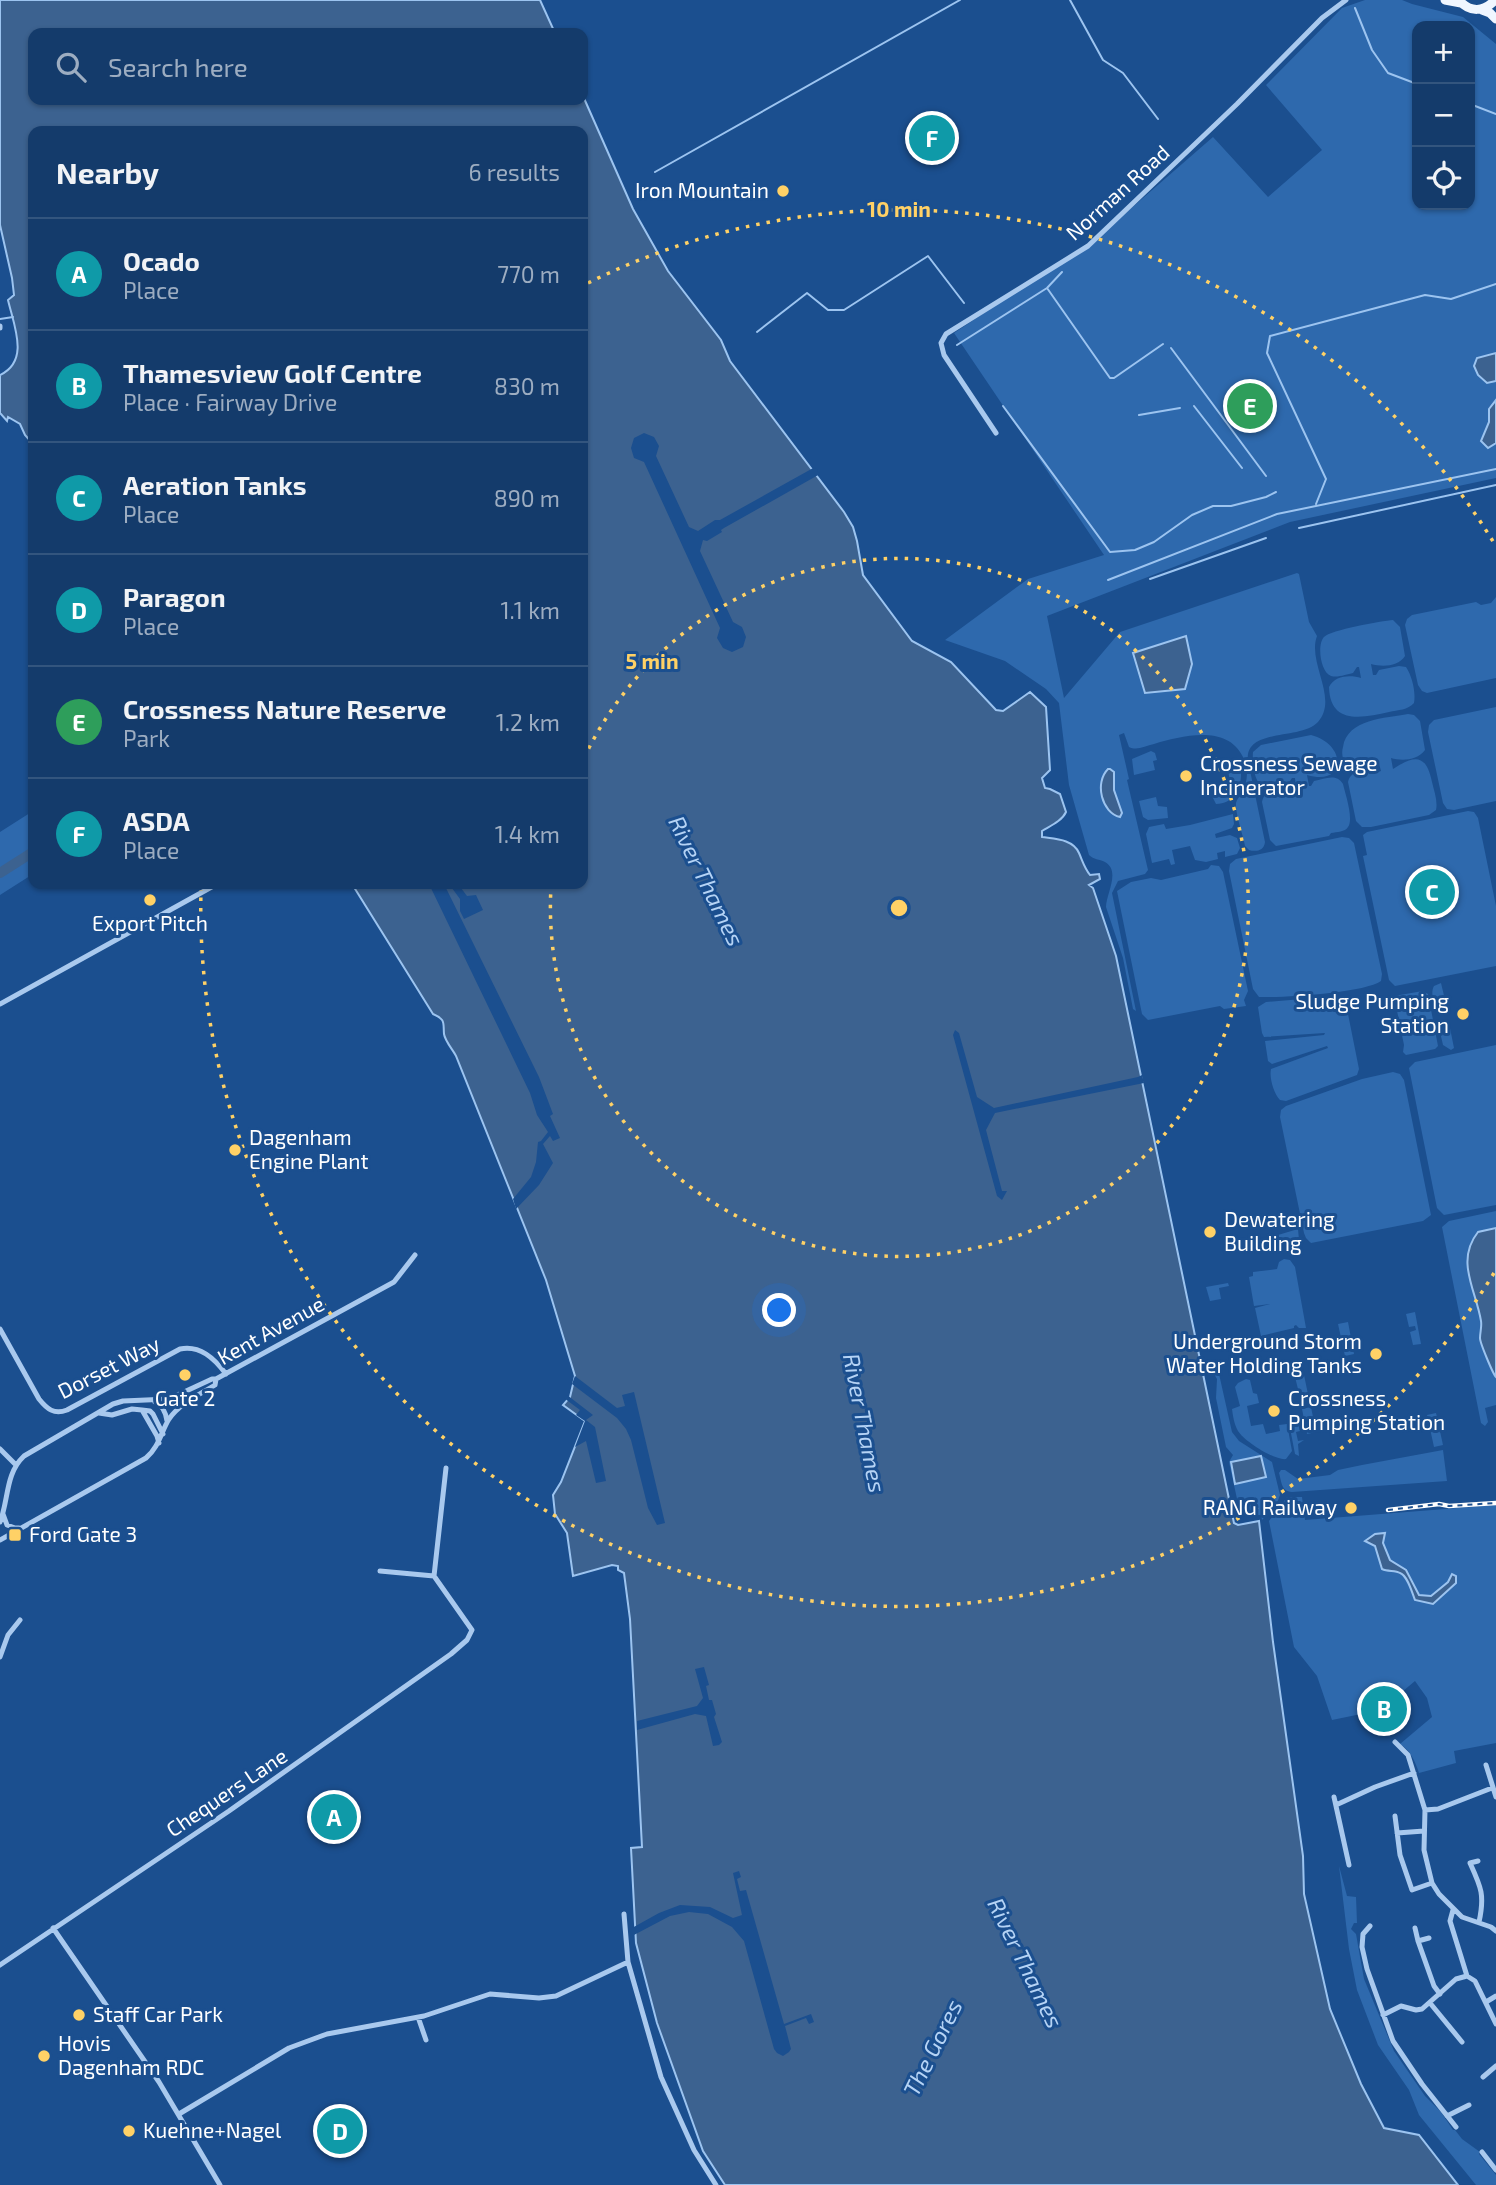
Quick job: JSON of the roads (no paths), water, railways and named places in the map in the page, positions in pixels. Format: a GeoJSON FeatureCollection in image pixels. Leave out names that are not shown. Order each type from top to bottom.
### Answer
{"type":"FeatureCollection","features":[{"type":"Feature","properties":{"kind":"main road"},"geometry":{"type":"LineString","coordinates":[[1445,0],[1460,1],[1470,9],[1490,13],[1496,19]]}},
{"type":"Feature","properties":{"kind":"main road"},"geometry":{"type":"LineString","coordinates":[[1482,10],[1495,0]]}},
{"type":"Feature","properties":{"kind":"street","name":"Norman Road"},"geometry":{"type":"LineString","coordinates":[[996,433],[944,355],[941,343],[946,334],[1088,246],[1246,95],[1322,18],[1346,0]]}},
{"type":"Feature","properties":{"kind":"street"},"geometry":{"type":"LineString","coordinates":[[0,1004],[208,889]]}},
{"type":"Feature","properties":{"kind":"street","name":"Kent Avenue"},"geometry":{"type":"LineString","coordinates":[[96,1414],[123,1401],[169,1399],[216,1379],[394,1282],[415,1255]]}},
{"type":"Feature","properties":{"kind":"street","name":"Dorset Way"},"geometry":{"type":"LineString","coordinates":[[0,1329],[38,1399],[54,1412],[67,1410],[188,1347],[206,1354],[226,1374]]}},
{"type":"Feature","properties":{"kind":"street"},"geometry":{"type":"LineString","coordinates":[[0,1540],[140,1462],[159,1443],[167,1421],[186,1402],[215,1385],[216,1379]]}},
{"type":"Feature","properties":{"kind":"street"},"geometry":{"type":"LineString","coordinates":[[153,1401],[159,1404],[166,1414],[167,1421]]}},
{"type":"Feature","properties":{"kind":"street"},"geometry":{"type":"LineString","coordinates":[[0,1522],[8,1485],[16,1465],[24,1456],[96,1414],[112,1415],[132,1409],[150,1411],[163,1433]]}},
{"type":"Feature","properties":{"kind":"street"},"geometry":{"type":"LineString","coordinates":[[142,1410],[159,1443]]}},
{"type":"Feature","properties":{"kind":"street"},"geometry":{"type":"LineString","coordinates":[[0,1449],[16,1465]]}},
{"type":"Feature","properties":{"kind":"street"},"geometry":{"type":"LineString","coordinates":[[380,1571],[434,1576],[446,1468]]}},
{"type":"Feature","properties":{"kind":"street"},"geometry":{"type":"LineString","coordinates":[[3,1514],[9,1526],[22,1527]]}},
{"type":"Feature","properties":{"kind":"street","name":"Chequers Lane"},"geometry":{"type":"LineString","coordinates":[[0,1965],[229,1811],[467,1640],[472,1629],[434,1576]]}},
{"type":"Feature","properties":{"kind":"street"},"geometry":{"type":"LineString","coordinates":[[0,1657],[8,1635],[20,1620]]}},
{"type":"Feature","properties":{"kind":"street"},"geometry":{"type":"LineString","coordinates":[[1395,1742],[1408,1755],[1425,1810],[1424,1850],[1432,1882],[1439,1894],[1462,1917],[1496,1931]]}},
{"type":"Feature","properties":{"kind":"street"},"geometry":{"type":"LineString","coordinates":[[1486,1765],[1496,1797]]}},
{"type":"Feature","properties":{"kind":"street"},"geometry":{"type":"LineString","coordinates":[[1336,1805],[1414,1773]]}},
{"type":"Feature","properties":{"kind":"street"},"geometry":{"type":"LineString","coordinates":[[1425,1810],[1438,1809],[1492,1788]]}},
{"type":"Feature","properties":{"kind":"street"},"geometry":{"type":"LineString","coordinates":[[1334,1797],[1349,1865]]}},
{"type":"Feature","properties":{"kind":"street"},"geometry":{"type":"LineString","coordinates":[[1395,1816],[1400,1855],[1412,1890],[1432,1882]]}},
{"type":"Feature","properties":{"kind":"street"},"geometry":{"type":"LineString","coordinates":[[1397,1833],[1424,1831]]}},
{"type":"Feature","properties":{"kind":"street"},"geometry":{"type":"LineString","coordinates":[[1478,1861],[1469,1863],[1482,1889],[1483,1903],[1479,1922]]}},
{"type":"Feature","properties":{"kind":"street"},"geometry":{"type":"LineString","coordinates":[[1453,1910],[1450,1922],[1467,1976],[1475,1981],[1496,2024]]}},
{"type":"Feature","properties":{"kind":"street"},"geometry":{"type":"LineString","coordinates":[[624,1914],[628,1962],[661,2077],[694,2150],[716,2185]]}},
{"type":"Feature","properties":{"kind":"street"},"geometry":{"type":"LineString","coordinates":[[1370,1926],[1363,1934],[1362,1947],[1367,1969],[1396,2049],[1456,2127]]}},
{"type":"Feature","properties":{"kind":"street"},"geometry":{"type":"LineString","coordinates":[[53,1928],[179,2114],[220,2185]]}},
{"type":"Feature","properties":{"kind":"street"},"geometry":{"type":"LineString","coordinates":[[1415,1928],[1434,1986],[1440,1994]]}},
{"type":"Feature","properties":{"kind":"street"},"geometry":{"type":"LineString","coordinates":[[1418,1941],[1429,1938]]}},
{"type":"Feature","properties":{"kind":"street"},"geometry":{"type":"LineString","coordinates":[[179,2114],[289,2048],[327,2034],[418,2017],[490,1994],[539,1998],[556,1996],[628,1962]]}},
{"type":"Feature","properties":{"kind":"street"},"geometry":{"type":"LineString","coordinates":[[1383,2015],[1401,2006],[1420,2010],[1456,1979],[1467,1976]]}},
{"type":"Feature","properties":{"kind":"street"},"geometry":{"type":"LineString","coordinates":[[1486,2002],[1496,1996]]}},
{"type":"Feature","properties":{"kind":"street"},"geometry":{"type":"LineString","coordinates":[[1430,2003],[1462,2042]]}},
{"type":"Feature","properties":{"kind":"street"},"geometry":{"type":"LineString","coordinates":[[418,2017],[426,2040]]}},
{"type":"Feature","properties":{"kind":"street"},"geometry":{"type":"LineString","coordinates":[[1483,2077],[1496,2066]]}},
{"type":"Feature","properties":{"kind":"street"},"geometry":{"type":"LineString","coordinates":[[1447,2116],[1469,2105]]}},
{"type":"Feature","properties":{"kind":"street"},"geometry":{"type":"LineString","coordinates":[[1482,2152],[1496,2170]]}},
{"type":"Feature","properties":{"kind":"street"},"geometry":{"type":"LineString","coordinates":[[1489,2161],[1496,2156]]}},
{"type":"Feature","properties":{"kind":"water"},"geometry":{"type":"Polygon","coordinates":[[[0,0],[540,0],[553,28],[28,28],[28,105],[587,105],[633,209],[668,271],[721,340],[730,361],[844,512],[853,527],[863,575],[912,641],[951,662],[996,710],[1003,711],[1030,692],[1046,707],[1050,770],[1042,778],[1045,788],[1060,794],[1066,812],[1059,821],[1042,831],[1042,837],[1063,840],[1073,845],[1090,875],[1099,874],[1100,879],[1089,885],[1093,888],[1116,956],[1234,1523],[1238,1525],[1259,1521],[1303,1856],[1304,1894],[1330,2009],[1361,2084],[1384,2128],[1419,2135],[1458,2185],[725,2185],[703,2151],[657,2023],[636,1943],[631,1848],[642,1847],[630,1619],[624,1573],[618,1570],[618,1566],[612,1565],[573,1576],[567,1533],[555,1514],[553,1495],[561,1482],[585,1421],[563,1405],[570,1397],[575,1376],[546,1280],[456,1056],[445,1037],[443,1022],[433,1014],[355,889],[588,889],[588,126],[28,126],[28,438],[20,424],[8,417],[7,421],[0,413],[0,375],[15,361],[18,342],[8,300],[14,295],[12,278],[0,225],[0,0]]]}},
{"type":"Feature","properties":{"kind":"water"},"geometry":{"type":"Polygon","coordinates":[[[1496,353],[1496,381],[1487,383],[1478,375],[1474,366],[1477,358],[1496,353]]]}},
{"type":"Feature","properties":{"kind":"water"},"geometry":{"type":"Polygon","coordinates":[[[1496,400],[1496,443],[1488,448],[1481,441],[1489,422],[1489,409],[1496,400]]]}},
{"type":"Feature","properties":{"kind":"water"},"geometry":{"type":"Polygon","coordinates":[[[1186,636],[1192,664],[1185,689],[1145,693],[1133,653],[1186,636]]]}},
{"type":"Feature","properties":{"kind":"water"},"geometry":{"type":"Polygon","coordinates":[[[1108,769],[1114,772],[1114,790],[1122,813],[1120,817],[1109,810],[1102,797],[1101,782],[1108,769]]]}},
{"type":"Feature","properties":{"kind":"water"},"geometry":{"type":"Polygon","coordinates":[[[1496,1228],[1496,1377],[1480,1338],[1481,1321],[1469,1276],[1468,1254],[1478,1232],[1496,1228]]]}},
{"type":"Feature","properties":{"kind":"water"},"geometry":{"type":"Polygon","coordinates":[[[1261,1456],[1266,1477],[1235,1484],[1231,1462],[1261,1456]]]}},
{"type":"Feature","properties":{"kind":"water"},"geometry":{"type":"Polygon","coordinates":[[[1385,1533],[1383,1543],[1390,1560],[1406,1570],[1419,1595],[1431,1596],[1448,1582],[1452,1574],[1456,1576],[1456,1583],[1433,1604],[1415,1600],[1403,1575],[1382,1569],[1375,1546],[1365,1541],[1375,1534],[1385,1533]]]}},
{"type":"Feature","properties":{"kind":"waterway"},"geometry":{"type":"LineString","coordinates":[[655,172],[960,0]]}},
{"type":"Feature","properties":{"kind":"waterway"},"geometry":{"type":"LineString","coordinates":[[1070,0],[1103,60],[1123,73],[1158,119]]}},
{"type":"Feature","properties":{"kind":"waterway"},"geometry":{"type":"LineString","coordinates":[[1355,8],[1372,50],[1388,73],[1412,82]]}},
{"type":"Feature","properties":{"kind":"waterway"},"geometry":{"type":"LineString","coordinates":[[1475,106],[1496,114]]}},
{"type":"Feature","properties":{"kind":"waterway"},"geometry":{"type":"LineString","coordinates":[[757,332],[807,293],[828,310],[844,310],[928,256],[964,303]]}},
{"type":"Feature","properties":{"kind":"waterway"},"geometry":{"type":"LineString","coordinates":[[957,345],[1047,288],[1062,272]]}},
{"type":"Feature","properties":{"kind":"waterway"},"geometry":{"type":"LineString","coordinates":[[1316,504],[1326,479],[1267,353],[1270,336],[1425,295],[1451,299],[1496,284]]}},
{"type":"Feature","properties":{"kind":"waterway"},"geometry":{"type":"LineString","coordinates":[[1047,288],[1110,378],[1114,378],[1163,344]]}},
{"type":"Feature","properties":{"kind":"waterway"},"geometry":{"type":"LineString","coordinates":[[0,319],[13,317]]}},
{"type":"Feature","properties":{"kind":"waterway"},"geometry":{"type":"LineString","coordinates":[[1171,348],[1266,476]]}},
{"type":"Feature","properties":{"kind":"waterway"},"geometry":{"type":"LineString","coordinates":[[1003,406],[1110,552],[1135,550],[1154,542],[1192,515],[1213,506],[1231,506],[1276,492]]}},
{"type":"Feature","properties":{"kind":"waterway"},"geometry":{"type":"LineString","coordinates":[[1194,406],[1242,468]]}},
{"type":"Feature","properties":{"kind":"waterway"},"geometry":{"type":"LineString","coordinates":[[1139,415],[1180,408]]}},
{"type":"Feature","properties":{"kind":"waterway"},"geometry":{"type":"LineString","coordinates":[[1108,580],[1277,514],[1496,469]]}},
{"type":"Feature","properties":{"kind":"waterway"},"geometry":{"type":"LineString","coordinates":[[1299,528],[1496,485]]}},
{"type":"Feature","properties":{"kind":"waterway"},"geometry":{"type":"LineString","coordinates":[[1150,579],[1266,538]]}},
{"type":"Feature","properties":{"kind":"waterway"},"geometry":{"type":"LineString","coordinates":[[0,873],[28,855]]}},
{"type":"Feature","properties":{"kind":"railway"},"geometry":{"type":"LineString","coordinates":[[1388,1510],[1439,1504],[1449,1506],[1496,1503]]}},
{"type":"Feature","properties":{"kind":"place","name":"ASDA"},"geometry":{"type":"Point","coordinates":[932,138]}},
{"type":"Feature","properties":{"kind":"place","name":"Iron Mountain"},"geometry":{"type":"Point","coordinates":[783,191]}},
{"type":"Feature","properties":{"kind":"place","name":"Crossness Nature Reserve"},"geometry":{"type":"Point","coordinates":[1250,406]}},
{"type":"Feature","properties":{"kind":"place","name":"Crossness Sewage Incinerator"},"geometry":{"type":"Point","coordinates":[1186,776]}},
{"type":"Feature","properties":{"kind":"place","name":"Aeration Tanks"},"geometry":{"type":"Point","coordinates":[1432,892]}},
{"type":"Feature","properties":{"kind":"place","name":"Export Pitch"},"geometry":{"type":"Point","coordinates":[150,900]}},
{"type":"Feature","properties":{"kind":"place","name":"Sludge Pumping Station"},"geometry":{"type":"Point","coordinates":[1463,1014]}},
{"type":"Feature","properties":{"kind":"place","name":"Dagenham Engine Plant"},"geometry":{"type":"Point","coordinates":[235,1150]}},
{"type":"Feature","properties":{"kind":"place","name":"Dewatering Building"},"geometry":{"type":"Point","coordinates":[1210,1232]}},
{"type":"Feature","properties":{"kind":"place","name":"Underground Storm Water Holding Tanks"},"geometry":{"type":"Point","coordinates":[1376,1354]}},
{"type":"Feature","properties":{"kind":"place","name":"Gate 2"},"geometry":{"type":"Point","coordinates":[185,1375]}},
{"type":"Feature","properties":{"kind":"place","name":"Crossness Pumping Station"},"geometry":{"type":"Point","coordinates":[1274,1411]}},
{"type":"Feature","properties":{"kind":"place","name":"RANG Railway"},"geometry":{"type":"Point","coordinates":[1351,1508]}},
{"type":"Feature","properties":{"kind":"place","name":"Ford Gate 3"},"geometry":{"type":"Point","coordinates":[15,1535]}},
{"type":"Feature","properties":{"kind":"place","name":"Thamesview Golf Centre"},"geometry":{"type":"Point","coordinates":[1384,1709]}},
{"type":"Feature","properties":{"kind":"place","name":"Ocado"},"geometry":{"type":"Point","coordinates":[334,1817]}},
{"type":"Feature","properties":{"kind":"place","name":"Staff Car Park"},"geometry":{"type":"Point","coordinates":[79,2015]}},
{"type":"Feature","properties":{"kind":"place","name":"Hovis Dagenham RDC"},"geometry":{"type":"Point","coordinates":[44,2056]}},
{"type":"Feature","properties":{"kind":"place","name":"Kuehne+Nagel"},"geometry":{"type":"Point","coordinates":[129,2131]}},
{"type":"Feature","properties":{"kind":"place","name":"Paragon"},"geometry":{"type":"Point","coordinates":[340,2131]}},
{"type":"Feature","properties":{"kind":"water label","name":"River Thames"},"geometry":{"type":"Point","coordinates":[706,881]}},
{"type":"Feature","properties":{"kind":"water label","name":"River Thames"},"geometry":{"type":"Point","coordinates":[864,1423]}},
{"type":"Feature","properties":{"kind":"water label","name":"River Thames"},"geometry":{"type":"Point","coordinates":[1025,1963]}},
{"type":"Feature","properties":{"kind":"water label","name":"The Gores"},"geometry":{"type":"Point","coordinates":[933,2048]}}]}
